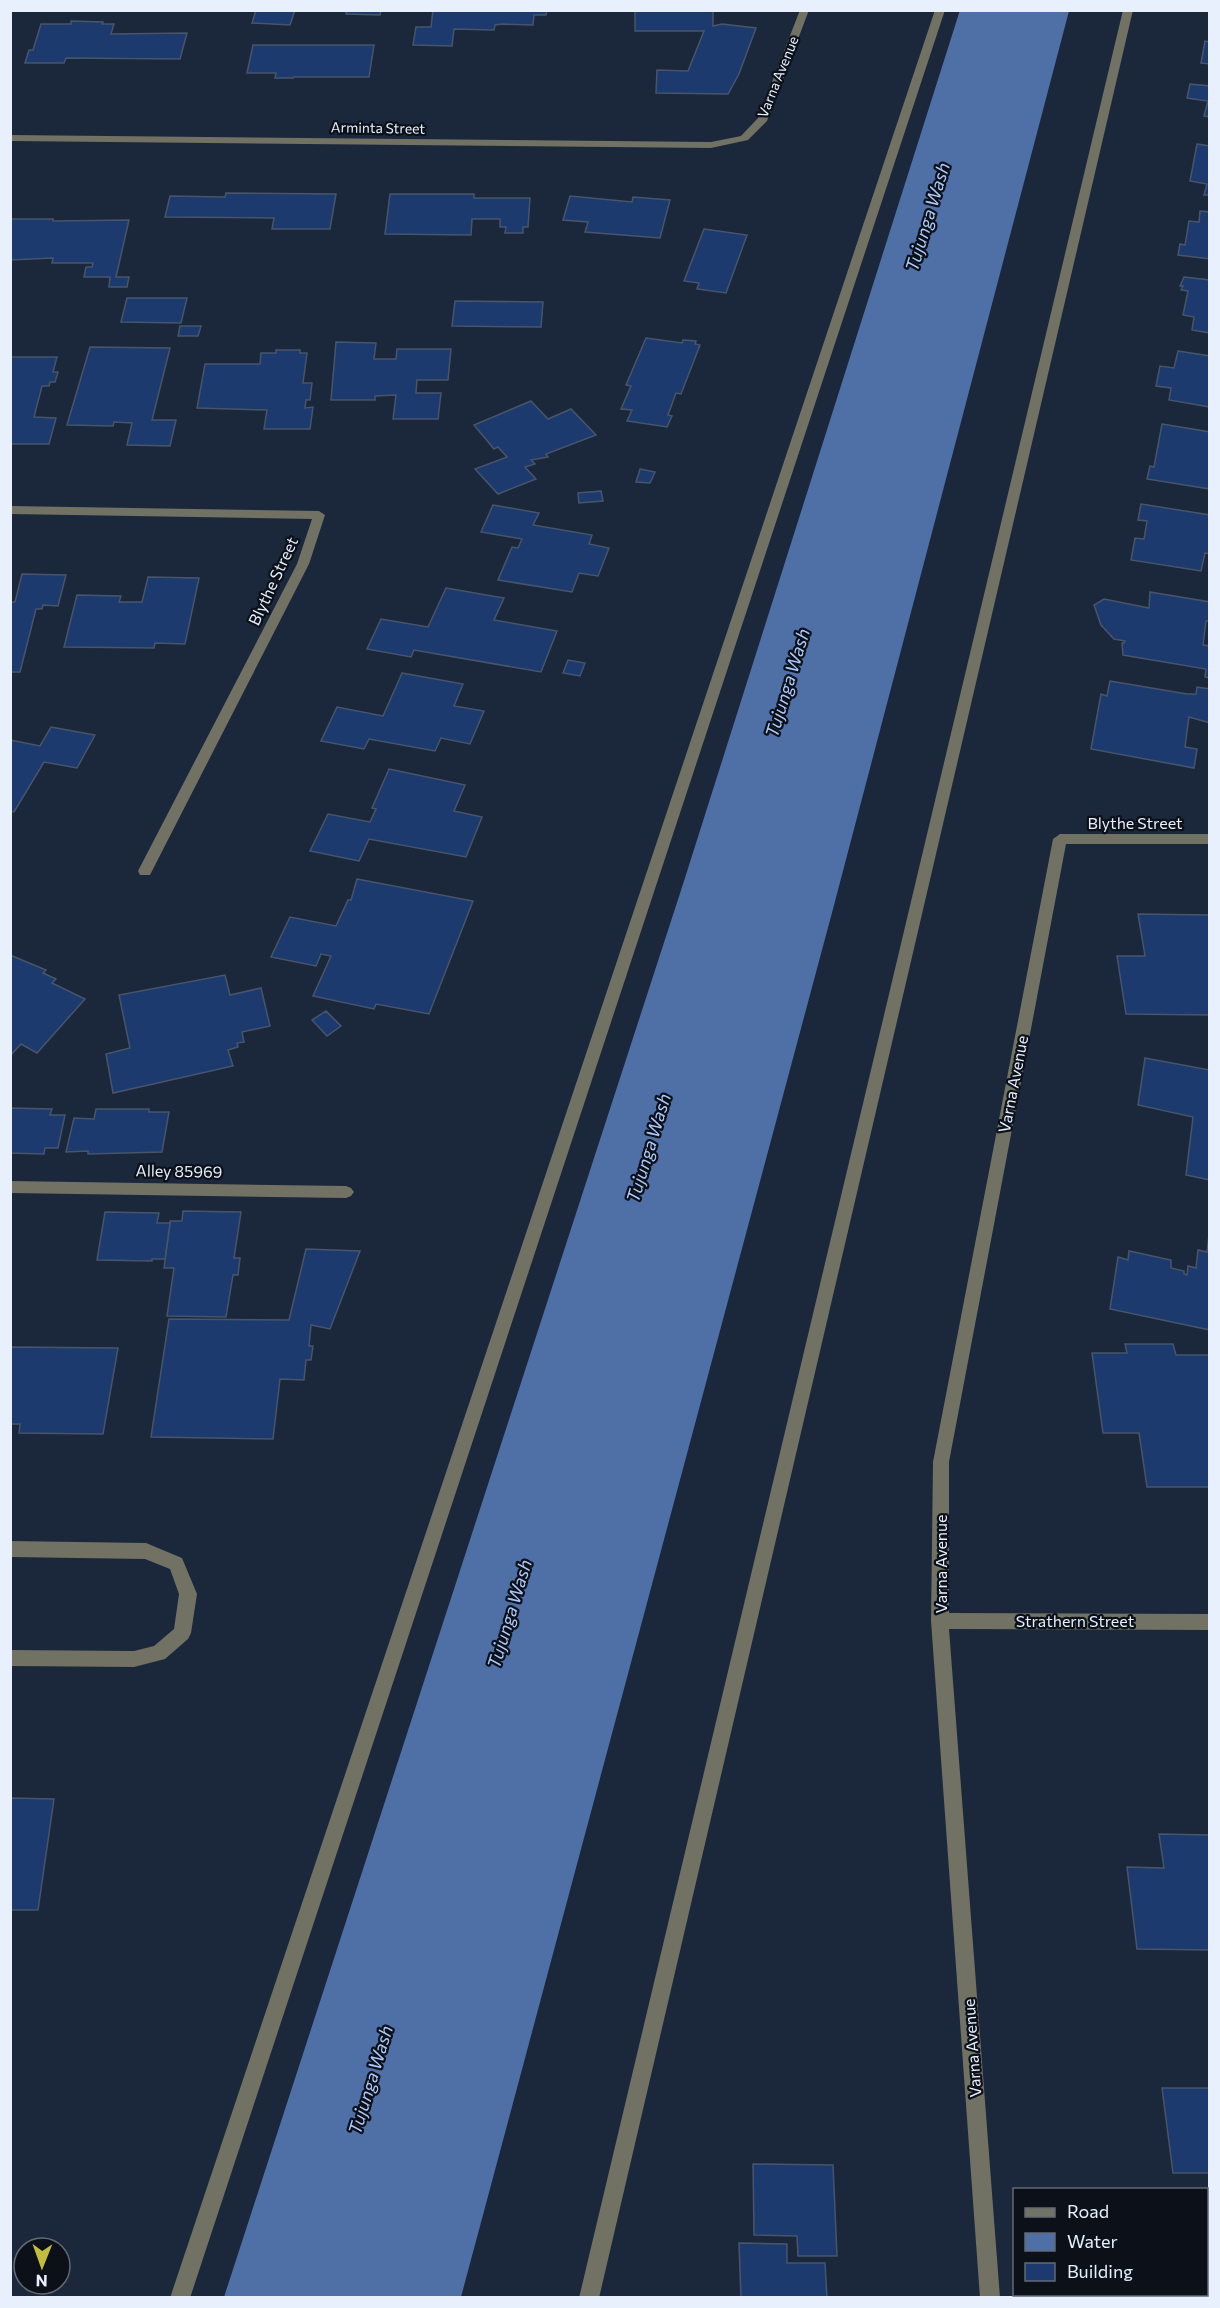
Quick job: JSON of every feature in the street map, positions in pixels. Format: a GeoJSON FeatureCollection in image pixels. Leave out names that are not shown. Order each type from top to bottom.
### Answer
{"type":"FeatureCollection","features":[{"type":"Feature","properties":{"kind":"street","name":"Varna Avenue"},"geometry":{"type":"LineString","coordinates":[[744,138],[763,119],[805,10]]}},
{"type":"Feature","properties":{"kind":"street"},"geometry":{"type":"LineString","coordinates":[[180,2298],[940,10]]}},
{"type":"Feature","properties":{"kind":"street"},"geometry":{"type":"LineString","coordinates":[[589,2298],[1128,10]]}},
{"type":"Feature","properties":{"kind":"street","name":"Arminta Street"},"geometry":{"type":"LineString","coordinates":[[10,138],[711,145],[744,138]]}},
{"type":"Feature","properties":{"kind":"street","name":"Blythe Street"},"geometry":{"type":"LineString","coordinates":[[10,510],[320,515],[303,564],[145,871]]}},
{"type":"Feature","properties":{"kind":"street","name":"Varna Avenue"},"geometry":{"type":"LineString","coordinates":[[990,2298],[940,1621],[941,1462],[1060,839]]}},
{"type":"Feature","properties":{"kind":"street","name":"Blythe Street"},"geometry":{"type":"LineString","coordinates":[[1060,839],[1209,839]]}},
{"type":"Feature","properties":{"kind":"street","name":"Alley 85969"},"geometry":{"type":"LineString","coordinates":[[10,1186],[346,1192]]}},
{"type":"Feature","properties":{"kind":"street"},"geometry":{"type":"LineString","coordinates":[[10,1549],[146,1551],[176,1564],[188,1594],[182,1633],[159,1653],[134,1659],[10,1658]]}},
{"type":"Feature","properties":{"kind":"street","name":"Strathern Street"},"geometry":{"type":"LineString","coordinates":[[940,1621],[1209,1622]]}},
{"type":"Feature","properties":{"kind":"water","name":"Tujunga Wash"},"geometry":{"type":"Polygon","coordinates":[[[960,10],[1069,11],[833,909],[461,2297],[224,2297],[684,881],[960,10]]]}},
{"type":"Feature","properties":{"kind":"building"},"geometry":{"type":"Polygon","coordinates":[[[256,10],[295,10],[290,25],[252,23],[256,10]]]}},
{"type":"Feature","properties":{"kind":"building"},"geometry":{"type":"Polygon","coordinates":[[[347,10],[381,10],[380,15],[346,14],[347,10]]]}},
{"type":"Feature","properties":{"kind":"building"},"geometry":{"type":"Polygon","coordinates":[[[433,10],[547,10],[546,15],[534,15],[533,25],[502,24],[495,25],[494,30],[454,29],[452,46],[413,45],[416,27],[431,27],[433,10]]]}},
{"type":"Feature","properties":{"kind":"building"},"geometry":{"type":"Polygon","coordinates":[[[635,10],[713,10],[713,26],[722,24],[756,28],[739,74],[728,94],[656,93],[657,70],[688,71],[704,31],[635,31],[635,10]]]}},
{"type":"Feature","properties":{"kind":"building"},"geometry":{"type":"Polygon","coordinates":[[[71,21],[114,24],[111,34],[187,33],[180,59],[66,58],[64,63],[25,63],[29,50],[33,50],[41,24],[71,24],[71,21]]]}},
{"type":"Feature","properties":{"kind":"building"},"geometry":{"type":"Polygon","coordinates":[[[1205,41],[1210,42],[1210,64],[1201,63],[1205,41]]]}},
{"type":"Feature","properties":{"kind":"building"},"geometry":{"type":"Polygon","coordinates":[[[253,45],[374,45],[369,77],[275,78],[276,73],[247,73],[253,45]]]}},
{"type":"Feature","properties":{"kind":"building"},"geometry":{"type":"Polygon","coordinates":[[[1190,84],[1210,86],[1210,117],[1204,116],[1208,101],[1187,98],[1190,84]]]}},
{"type":"Feature","properties":{"kind":"building"},"geometry":{"type":"Polygon","coordinates":[[[1197,144],[1210,146],[1210,195],[1204,195],[1207,184],[1190,181],[1197,144]]]}},
{"type":"Feature","properties":{"kind":"building"},"geometry":{"type":"Polygon","coordinates":[[[226,193],[336,194],[330,229],[272,229],[274,218],[165,217],[170,196],[225,197],[226,193]]]}},
{"type":"Feature","properties":{"kind":"building"},"geometry":{"type":"Polygon","coordinates":[[[390,194],[474,194],[474,198],[530,198],[528,227],[523,227],[523,233],[505,233],[506,227],[500,227],[500,219],[472,219],[471,235],[385,234],[390,194]]]}},
{"type":"Feature","properties":{"kind":"building"},"geometry":{"type":"Polygon","coordinates":[[[570,196],[632,202],[633,197],[670,200],[660,238],[585,232],[588,222],[563,220],[570,196]]]}},
{"type":"Feature","properties":{"kind":"building"},"geometry":{"type":"Polygon","coordinates":[[[1200,211],[1210,212],[1210,259],[1178,255],[1180,244],[1185,245],[1189,221],[1199,222],[1200,211]]]}},
{"type":"Feature","properties":{"kind":"building"},"geometry":{"type":"Polygon","coordinates":[[[10,219],[129,220],[116,277],[129,277],[127,287],[109,287],[110,277],[84,277],[86,267],[92,267],[93,263],[52,263],[53,258],[10,260],[10,219]]]}},
{"type":"Feature","properties":{"kind":"building"},"geometry":{"type":"Polygon","coordinates":[[[704,229],[747,235],[726,293],[697,289],[699,283],[684,281],[704,229]]]}},
{"type":"Feature","properties":{"kind":"building"},"geometry":{"type":"Polygon","coordinates":[[[1184,277],[1210,280],[1210,333],[1192,330],[1194,317],[1183,315],[1188,291],[1181,290],[1183,286],[1180,286],[1184,277]]]}},
{"type":"Feature","properties":{"kind":"building"},"geometry":{"type":"Polygon","coordinates":[[[127,298],[187,298],[181,323],[121,322],[127,298]]]}},
{"type":"Feature","properties":{"kind":"building"},"geometry":{"type":"Polygon","coordinates":[[[455,301],[543,302],[541,327],[452,326],[455,301]]]}},
{"type":"Feature","properties":{"kind":"building"},"geometry":{"type":"Polygon","coordinates":[[[180,326],[201,326],[198,336],[178,336],[180,326]]]}},
{"type":"Feature","properties":{"kind":"building"},"geometry":{"type":"Polygon","coordinates":[[[646,338],[682,343],[683,340],[696,341],[695,344],[700,345],[681,394],[676,393],[668,415],[672,416],[667,427],[627,421],[632,410],[621,409],[631,386],[626,385],[646,338]]]}},
{"type":"Feature","properties":{"kind":"building"},"geometry":{"type":"Polygon","coordinates":[[[336,342],[376,343],[374,359],[396,359],[397,349],[451,349],[448,380],[417,380],[416,393],[441,393],[438,419],[393,419],[396,395],[375,396],[375,400],[331,400],[336,342]]]}},
{"type":"Feature","properties":{"kind":"building"},"geometry":{"type":"Polygon","coordinates":[[[90,347],[170,348],[152,420],[176,420],[170,446],[127,445],[132,423],[114,422],[113,426],[67,425],[90,347]]]}},
{"type":"Feature","properties":{"kind":"building"},"geometry":{"type":"Polygon","coordinates":[[[276,350],[300,350],[300,353],[307,353],[303,383],[312,383],[310,400],[306,400],[305,408],[313,407],[310,429],[264,429],[267,410],[197,408],[205,364],[260,364],[261,353],[276,353],[276,350]]]}},
{"type":"Feature","properties":{"kind":"building"},"geometry":{"type":"Polygon","coordinates":[[[1178,351],[1210,356],[1210,407],[1169,400],[1171,388],[1156,386],[1160,366],[1174,368],[1178,351]]]}},
{"type":"Feature","properties":{"kind":"building"},"geometry":{"type":"Polygon","coordinates":[[[10,357],[57,357],[53,372],[58,372],[55,382],[50,382],[49,386],[42,386],[34,417],[56,418],[49,444],[10,444],[10,357]]]}},
{"type":"Feature","properties":{"kind":"building"},"geometry":{"type":"Polygon","coordinates":[[[531,401],[548,419],[571,409],[596,435],[546,454],[548,457],[531,460],[535,464],[525,467],[536,479],[498,494],[475,469],[507,457],[498,447],[494,449],[474,425],[531,401]]]}},
{"type":"Feature","properties":{"kind":"building"},"geometry":{"type":"Polygon","coordinates":[[[1162,424],[1210,432],[1210,489],[1147,479],[1150,466],[1154,467],[1162,424]]]}},
{"type":"Feature","properties":{"kind":"building"},"geometry":{"type":"Polygon","coordinates":[[[640,469],[655,472],[650,483],[636,482],[640,469]]]}},
{"type":"Feature","properties":{"kind":"building"},"geometry":{"type":"Polygon","coordinates":[[[601,491],[603,501],[579,503],[578,493],[601,491]]]}},
{"type":"Feature","properties":{"kind":"building"},"geometry":{"type":"Polygon","coordinates":[[[1141,504],[1210,515],[1210,554],[1205,553],[1201,571],[1131,560],[1135,538],[1144,539],[1147,521],[1138,520],[1141,504]]]}},
{"type":"Feature","properties":{"kind":"building"},"geometry":{"type":"Polygon","coordinates":[[[493,505],[539,513],[533,525],[592,535],[589,544],[609,548],[598,576],[579,573],[572,592],[498,580],[512,547],[518,548],[522,539],[481,532],[493,505]]]}},
{"type":"Feature","properties":{"kind":"building"},"geometry":{"type":"Polygon","coordinates":[[[22,574],[66,575],[58,606],[43,605],[42,609],[36,609],[20,672],[10,672],[10,602],[15,602],[22,574]]]}},
{"type":"Feature","properties":{"kind":"building"},"geometry":{"type":"Polygon","coordinates":[[[148,577],[199,578],[185,644],[155,643],[154,648],[64,647],[77,595],[121,596],[119,602],[142,602],[148,577]]]}},
{"type":"Feature","properties":{"kind":"building"},"geometry":{"type":"Polygon","coordinates":[[[446,588],[504,598],[494,620],[557,631],[541,672],[414,650],[411,657],[367,649],[381,619],[428,627],[446,588]]]}},
{"type":"Feature","properties":{"kind":"building"},"geometry":{"type":"Polygon","coordinates":[[[1150,592],[1210,602],[1210,621],[1206,621],[1203,645],[1210,646],[1210,678],[1205,677],[1206,669],[1123,655],[1122,643],[1125,641],[1114,639],[1101,625],[1094,605],[1104,599],[1149,608],[1150,592]]]}},
{"type":"Feature","properties":{"kind":"building"},"geometry":{"type":"Polygon","coordinates":[[[568,660],[585,663],[580,676],[563,673],[568,660]]]}},
{"type":"Feature","properties":{"kind":"building"},"geometry":{"type":"Polygon","coordinates":[[[402,673],[463,684],[454,706],[484,711],[470,744],[441,738],[435,751],[369,739],[364,749],[321,741],[337,707],[383,716],[402,673]]]}},
{"type":"Feature","properties":{"kind":"building"},"geometry":{"type":"Polygon","coordinates":[[[1110,681],[1187,694],[1196,694],[1197,687],[1210,689],[1210,723],[1189,717],[1185,747],[1197,749],[1194,768],[1091,749],[1101,694],[1107,696],[1110,681]]]}},
{"type":"Feature","properties":{"kind":"building"},"geometry":{"type":"Polygon","coordinates":[[[51,727],[95,735],[77,768],[44,762],[14,812],[10,811],[10,740],[40,746],[51,727]]]}},
{"type":"Feature","properties":{"kind":"building"},"geometry":{"type":"Polygon","coordinates":[[[389,769],[465,785],[454,811],[482,817],[466,857],[369,839],[359,861],[310,851],[328,814],[370,822],[376,809],[372,808],[389,769]]]}},
{"type":"Feature","properties":{"kind":"building"},"geometry":{"type":"Polygon","coordinates":[[[357,879],[473,901],[429,1014],[376,1004],[374,1009],[313,996],[331,956],[321,954],[316,966],[271,957],[290,917],[336,926],[348,900],[351,900],[357,879]]]}},
{"type":"Feature","properties":{"kind":"building"},"geometry":{"type":"Polygon","coordinates":[[[1138,914],[1210,915],[1210,1015],[1126,1014],[1117,956],[1145,956],[1138,914]]]}},
{"type":"Feature","properties":{"kind":"building"},"geometry":{"type":"Polygon","coordinates":[[[10,955],[46,970],[43,973],[56,979],[52,983],[85,999],[37,1053],[21,1044],[10,1056],[10,955]]]}},
{"type":"Feature","properties":{"kind":"building"},"geometry":{"type":"Polygon","coordinates":[[[225,975],[230,995],[261,988],[270,1026],[242,1032],[244,1042],[237,1043],[238,1047],[228,1050],[233,1066],[113,1093],[106,1054],[130,1048],[119,995],[225,975]]]}},
{"type":"Feature","properties":{"kind":"building"},"geometry":{"type":"Polygon","coordinates":[[[326,1011],[341,1026],[327,1036],[312,1020],[326,1011]]]}},
{"type":"Feature","properties":{"kind":"building"},"geometry":{"type":"Polygon","coordinates":[[[1145,1058],[1210,1070],[1210,1180],[1186,1175],[1193,1117],[1138,1105],[1145,1058]]]}},
{"type":"Feature","properties":{"kind":"building"},"geometry":{"type":"Polygon","coordinates":[[[10,1108],[52,1109],[50,1115],[65,1115],[58,1148],[45,1148],[44,1154],[10,1153],[10,1108]]]}},
{"type":"Feature","properties":{"kind":"building"},"geometry":{"type":"Polygon","coordinates":[[[96,1109],[149,1109],[149,1112],[169,1112],[162,1152],[88,1154],[88,1151],[66,1152],[74,1118],[94,1119],[96,1109]]]}},
{"type":"Feature","properties":{"kind":"building"},"geometry":{"type":"Polygon","coordinates":[[[183,1211],[241,1212],[234,1258],[240,1258],[238,1275],[233,1275],[226,1317],[167,1316],[174,1268],[164,1268],[170,1221],[182,1221],[183,1211]]]}},
{"type":"Feature","properties":{"kind":"building"},"geometry":{"type":"Polygon","coordinates":[[[105,1212],[159,1213],[157,1223],[170,1223],[165,1259],[152,1259],[152,1261],[97,1260],[105,1212]]]}},
{"type":"Feature","properties":{"kind":"building"},"geometry":{"type":"Polygon","coordinates":[[[1210,1226],[1210,1330],[1110,1309],[1118,1257],[1128,1260],[1129,1251],[1171,1260],[1171,1268],[1184,1271],[1187,1275],[1188,1266],[1196,1268],[1198,1250],[1207,1252],[1210,1226]]]}},
{"type":"Feature","properties":{"kind":"building"},"geometry":{"type":"Polygon","coordinates":[[[306,1249],[360,1251],[330,1329],[311,1325],[309,1346],[313,1346],[311,1360],[306,1360],[304,1380],[280,1379],[273,1439],[151,1437],[169,1319],[289,1320],[306,1249]]]}},
{"type":"Feature","properties":{"kind":"building"},"geometry":{"type":"Polygon","coordinates":[[[1125,1344],[1173,1344],[1176,1355],[1210,1355],[1210,1487],[1147,1487],[1139,1433],[1103,1433],[1092,1353],[1127,1353],[1125,1344]]]}},
{"type":"Feature","properties":{"kind":"building"},"geometry":{"type":"Polygon","coordinates":[[[10,1347],[118,1348],[103,1434],[19,1433],[20,1424],[10,1424],[10,1347]]]}},
{"type":"Feature","properties":{"kind":"building"},"geometry":{"type":"Polygon","coordinates":[[[10,1798],[54,1799],[38,1910],[10,1910],[10,1798]]]}},
{"type":"Feature","properties":{"kind":"building"},"geometry":{"type":"Polygon","coordinates":[[[1159,1834],[1210,1835],[1210,1950],[1137,1949],[1127,1867],[1164,1868],[1159,1834]]]}},
{"type":"Feature","properties":{"kind":"building"},"geometry":{"type":"Polygon","coordinates":[[[1162,2088],[1210,2088],[1210,2173],[1173,2173],[1162,2088]]]}},
{"type":"Feature","properties":{"kind":"building"},"geometry":{"type":"Polygon","coordinates":[[[753,2164],[833,2165],[837,2256],[798,2256],[797,2236],[754,2235],[753,2164]]]}},
{"type":"Feature","properties":{"kind":"building"},"geometry":{"type":"Polygon","coordinates":[[[739,2243],[787,2244],[787,2263],[825,2263],[827,2298],[741,2298],[739,2243]]]}},
{"type":"Feature","properties":{"kind":"building"},"geometry":{"type":"Polygon","coordinates":[[[1208,2249],[1210,2250],[1210,2298],[1181,2298],[1182,2296],[1208,2296],[1208,2249]]]}}]}
